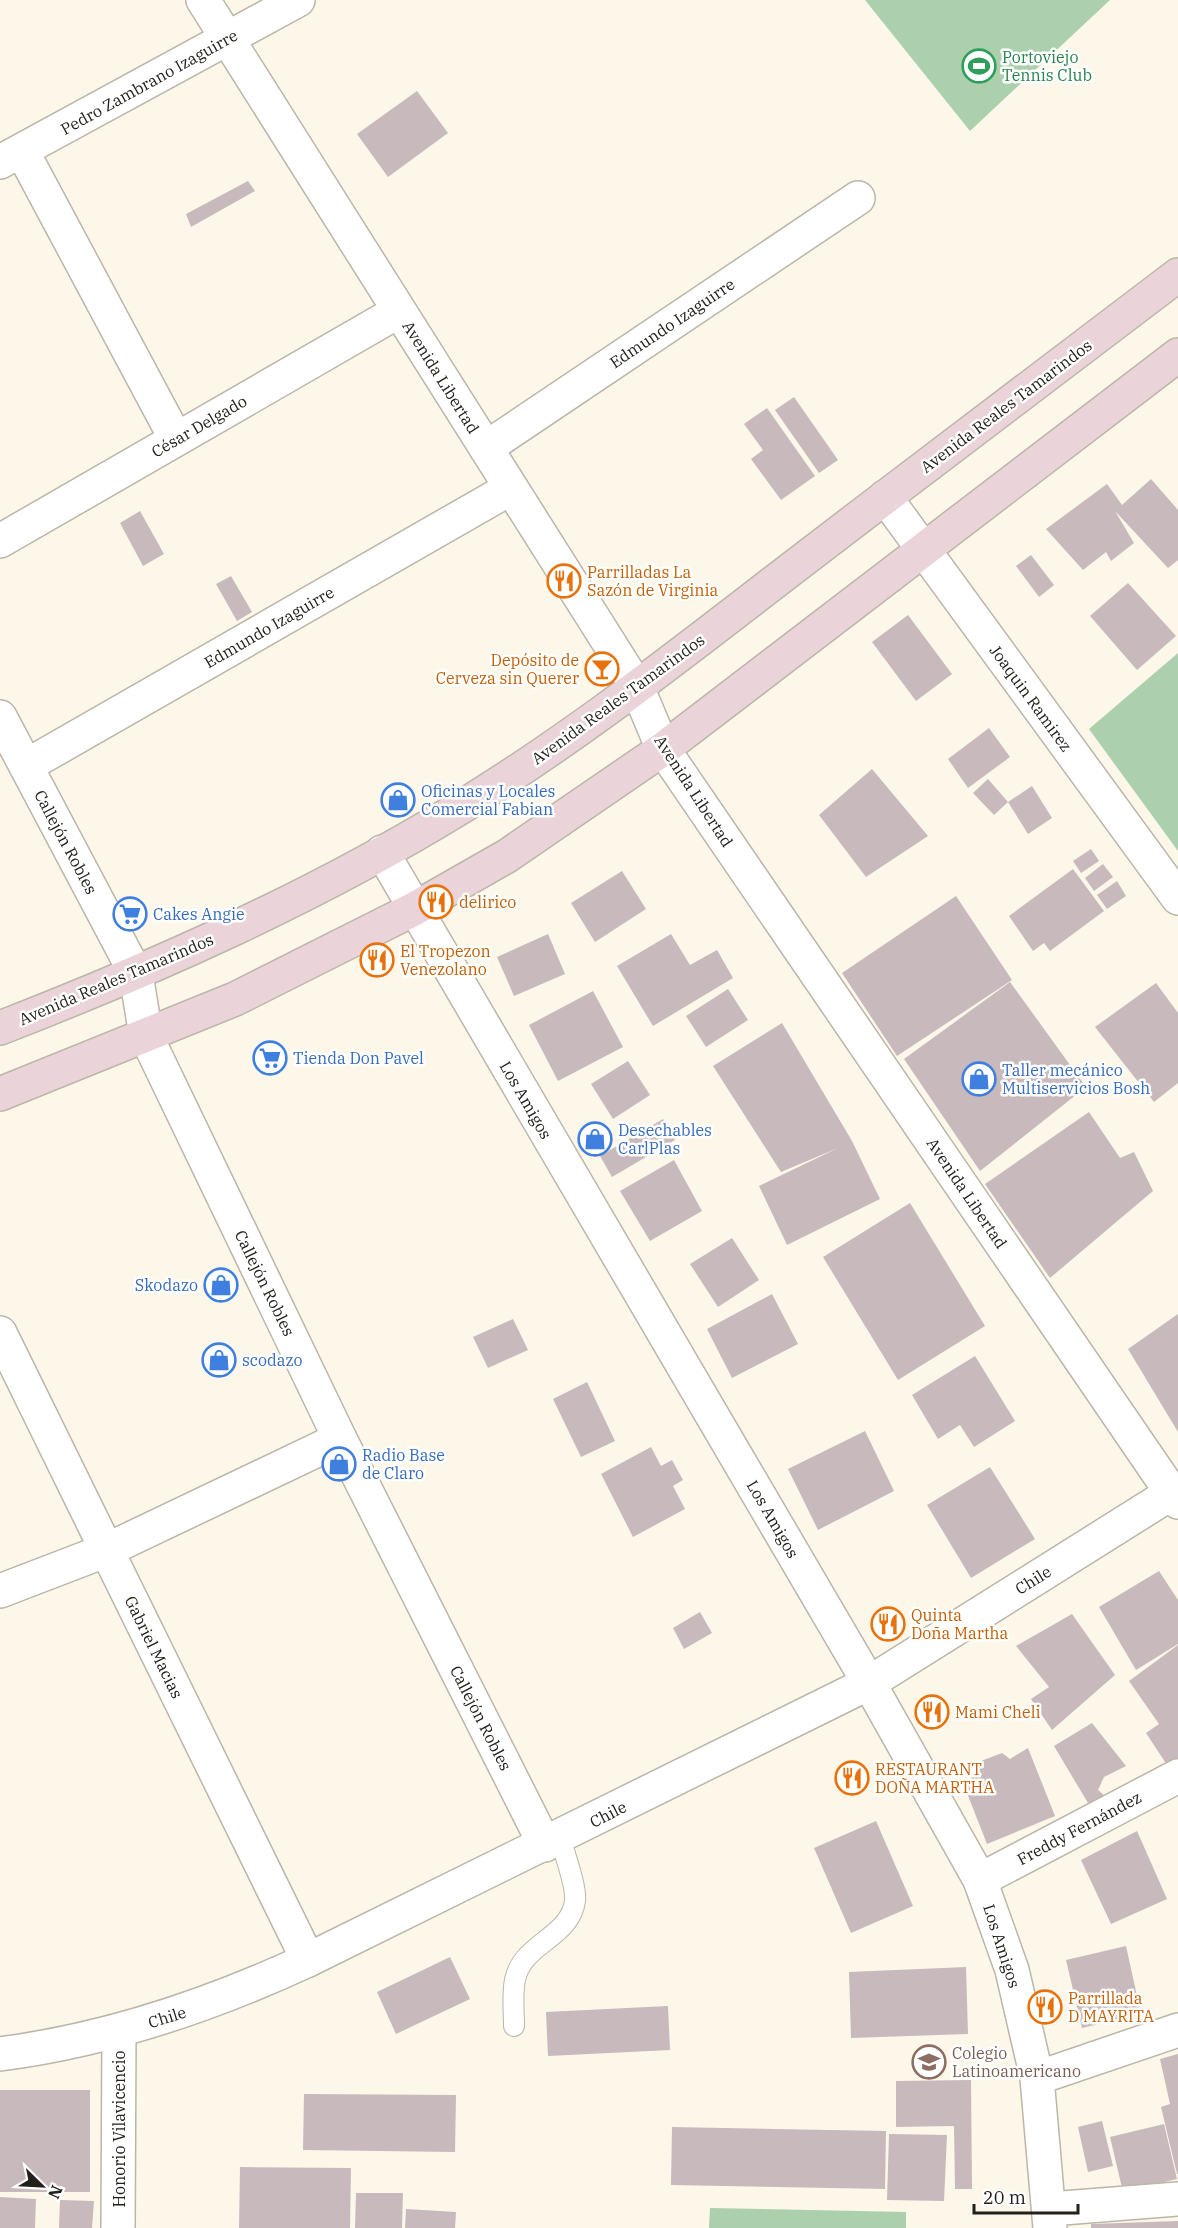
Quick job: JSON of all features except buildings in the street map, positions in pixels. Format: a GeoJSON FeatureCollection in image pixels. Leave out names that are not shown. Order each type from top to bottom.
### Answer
{"type":"FeatureCollection","features":[{"type":"Feature","properties":{"kind":"main road","name":"Avenida Reales Tamarindos"},"geometry":{"type":"LineString","coordinates":[[0,1028],[136,974],[276,907],[382,852],[523,768],[637,687],[1178,275]]}},
{"type":"Feature","properties":{"kind":"main road"},"geometry":{"type":"LineString","coordinates":[[0,1094],[235,999],[414,909],[517,849],[663,749],[1178,355]]}},
{"type":"Feature","properties":{"kind":"street","name":"Avenida Libertad"},"geometry":{"type":"LineString","coordinates":[[202,0],[637,687],[663,749],[1176,1495]]}},
{"type":"Feature","properties":{"kind":"street","name":"Pedro Zambrano Izaguirre"},"geometry":{"type":"LineString","coordinates":[[11,157],[298,0]]}},
{"type":"Feature","properties":{"kind":"street"},"geometry":{"type":"LineString","coordinates":[[11,157],[176,439]]}},
{"type":"Feature","properties":{"kind":"street","name":"Edmundo Izaguirre"},"geometry":{"type":"LineString","coordinates":[[486,448],[858,198]]}},
{"type":"Feature","properties":{"kind":"street","name":"César Delgado"},"geometry":{"type":"LineString","coordinates":[[0,541],[399,311]]}},
{"type":"Feature","properties":{"kind":"street","name":"Edmundo Izaguirre"},"geometry":{"type":"LineString","coordinates":[[26,766],[511,488]]}},
{"type":"Feature","properties":{"kind":"street","name":"Joaquin Ramirez"},"geometry":{"type":"LineString","coordinates":[[885,497],[1178,898]]}},
{"type":"Feature","properties":{"kind":"street","name":"Callejón Robles"},"geometry":{"type":"LineString","coordinates":[[3,727],[136,974],[146,1036],[340,1439],[553,1841]]}},
{"type":"Feature","properties":{"kind":"street","name":"Los Amigos"},"geometry":{"type":"LineString","coordinates":[[382,852],[869,1683],[980,1880],[1012,1970],[1037,2078],[1050,2218]]}},
{"type":"Feature","properties":{"kind":"street","name":"Gabriel Macias"},"geometry":{"type":"LineString","coordinates":[[0,1333],[308,1960]]}},
{"type":"Feature","properties":{"kind":"street"},"geometry":{"type":"LineString","coordinates":[[0,1591],[107,1550],[340,1439]]}},
{"type":"Feature","properties":{"kind":"street","name":"Chile"},"geometry":{"type":"LineString","coordinates":[[0,2054],[42,2049],[119,2031],[185,2012],[250,1987],[308,1960],[869,1683],[1176,1495]]}},
{"type":"Feature","properties":{"kind":"street","name":"Freddy Fernández"},"geometry":{"type":"LineString","coordinates":[[980,1880],[1178,1776]]}},
{"type":"Feature","properties":{"kind":"street"},"geometry":{"type":"LineString","coordinates":[[1037,2078],[1178,2030]]}},
{"type":"Feature","properties":{"kind":"street","name":"Honorio Vilavicencio"},"geometry":{"type":"LineString","coordinates":[[118,2228],[119,2031]]}},
{"type":"Feature","properties":{"kind":"street"},"geometry":{"type":"LineString","coordinates":[[1050,2218],[1178,2199]]}},
{"type":"Feature","properties":{"kind":"lane"},"geometry":{"type":"LineString","coordinates":[[514,2026],[515,1978],[529,1953],[569,1920],[576,1899],[553,1841]]}},
{"type":"Feature","properties":{"kind":"green space","name":"Portoviejo Tennis Club"},"geometry":{"type":"Polygon","coordinates":[[[865,0],[1110,0],[970,131],[865,0]]]}},
{"type":"Feature","properties":{"kind":"green space"},"geometry":{"type":"Polygon","coordinates":[[[1178,653],[1178,851],[1089,729],[1178,653]]]}},
{"type":"Feature","properties":{"kind":"green space"},"geometry":{"type":"Polygon","coordinates":[[[710,2208],[906,2212],[906,2228],[709,2228],[710,2208]]]}},
{"type":"Feature","properties":{"kind":"place","name":"Portoviejo Tennis Club"},"geometry":{"type":"Point","coordinates":[979,66]}},
{"type":"Feature","properties":{"kind":"place","name":"Parrilladas La Sazón de Virginia"},"geometry":{"type":"Point","coordinates":[564,581]}},
{"type":"Feature","properties":{"kind":"place","name":"Depósito de Cerveza sin Querer"},"geometry":{"type":"Point","coordinates":[602,669]}},
{"type":"Feature","properties":{"kind":"place","name":"Oficinas y Locales Comercial Fabian"},"geometry":{"type":"Point","coordinates":[398,800]}},
{"type":"Feature","properties":{"kind":"place","name":"delirico"},"geometry":{"type":"Point","coordinates":[436,902]}},
{"type":"Feature","properties":{"kind":"place","name":"Cakes Angie"},"geometry":{"type":"Point","coordinates":[130,914]}},
{"type":"Feature","properties":{"kind":"place","name":"El Tropezon Venezolano"},"geometry":{"type":"Point","coordinates":[377,960]}},
{"type":"Feature","properties":{"kind":"place","name":"Tienda Don Pavel"},"geometry":{"type":"Point","coordinates":[270,1058]}},
{"type":"Feature","properties":{"kind":"place","name":"Taller mecánico Multiservicios Bosh"},"geometry":{"type":"Point","coordinates":[979,1079]}},
{"type":"Feature","properties":{"kind":"place","name":"Desechables CarlPlas"},"geometry":{"type":"Point","coordinates":[595,1139]}},
{"type":"Feature","properties":{"kind":"place","name":"Skodazo"},"geometry":{"type":"Point","coordinates":[221,1285]}},
{"type":"Feature","properties":{"kind":"place","name":"scodazo"},"geometry":{"type":"Point","coordinates":[219,1360]}},
{"type":"Feature","properties":{"kind":"place","name":"Radio Base de Claro"},"geometry":{"type":"Point","coordinates":[339,1464]}},
{"type":"Feature","properties":{"kind":"place","name":"Quinta Doña Martha"},"geometry":{"type":"Point","coordinates":[888,1624]}},
{"type":"Feature","properties":{"kind":"place","name":"Mami Cheli"},"geometry":{"type":"Point","coordinates":[932,1712]}},
{"type":"Feature","properties":{"kind":"place","name":"RESTAURANT DOÑA MARTHA"},"geometry":{"type":"Point","coordinates":[852,1778]}},
{"type":"Feature","properties":{"kind":"place","name":"Parrillada D MAYRITA"},"geometry":{"type":"Point","coordinates":[1045,2007]}},
{"type":"Feature","properties":{"kind":"place","name":"Colegio Latinoamericano"},"geometry":{"type":"Point","coordinates":[929,2062]}}]}
